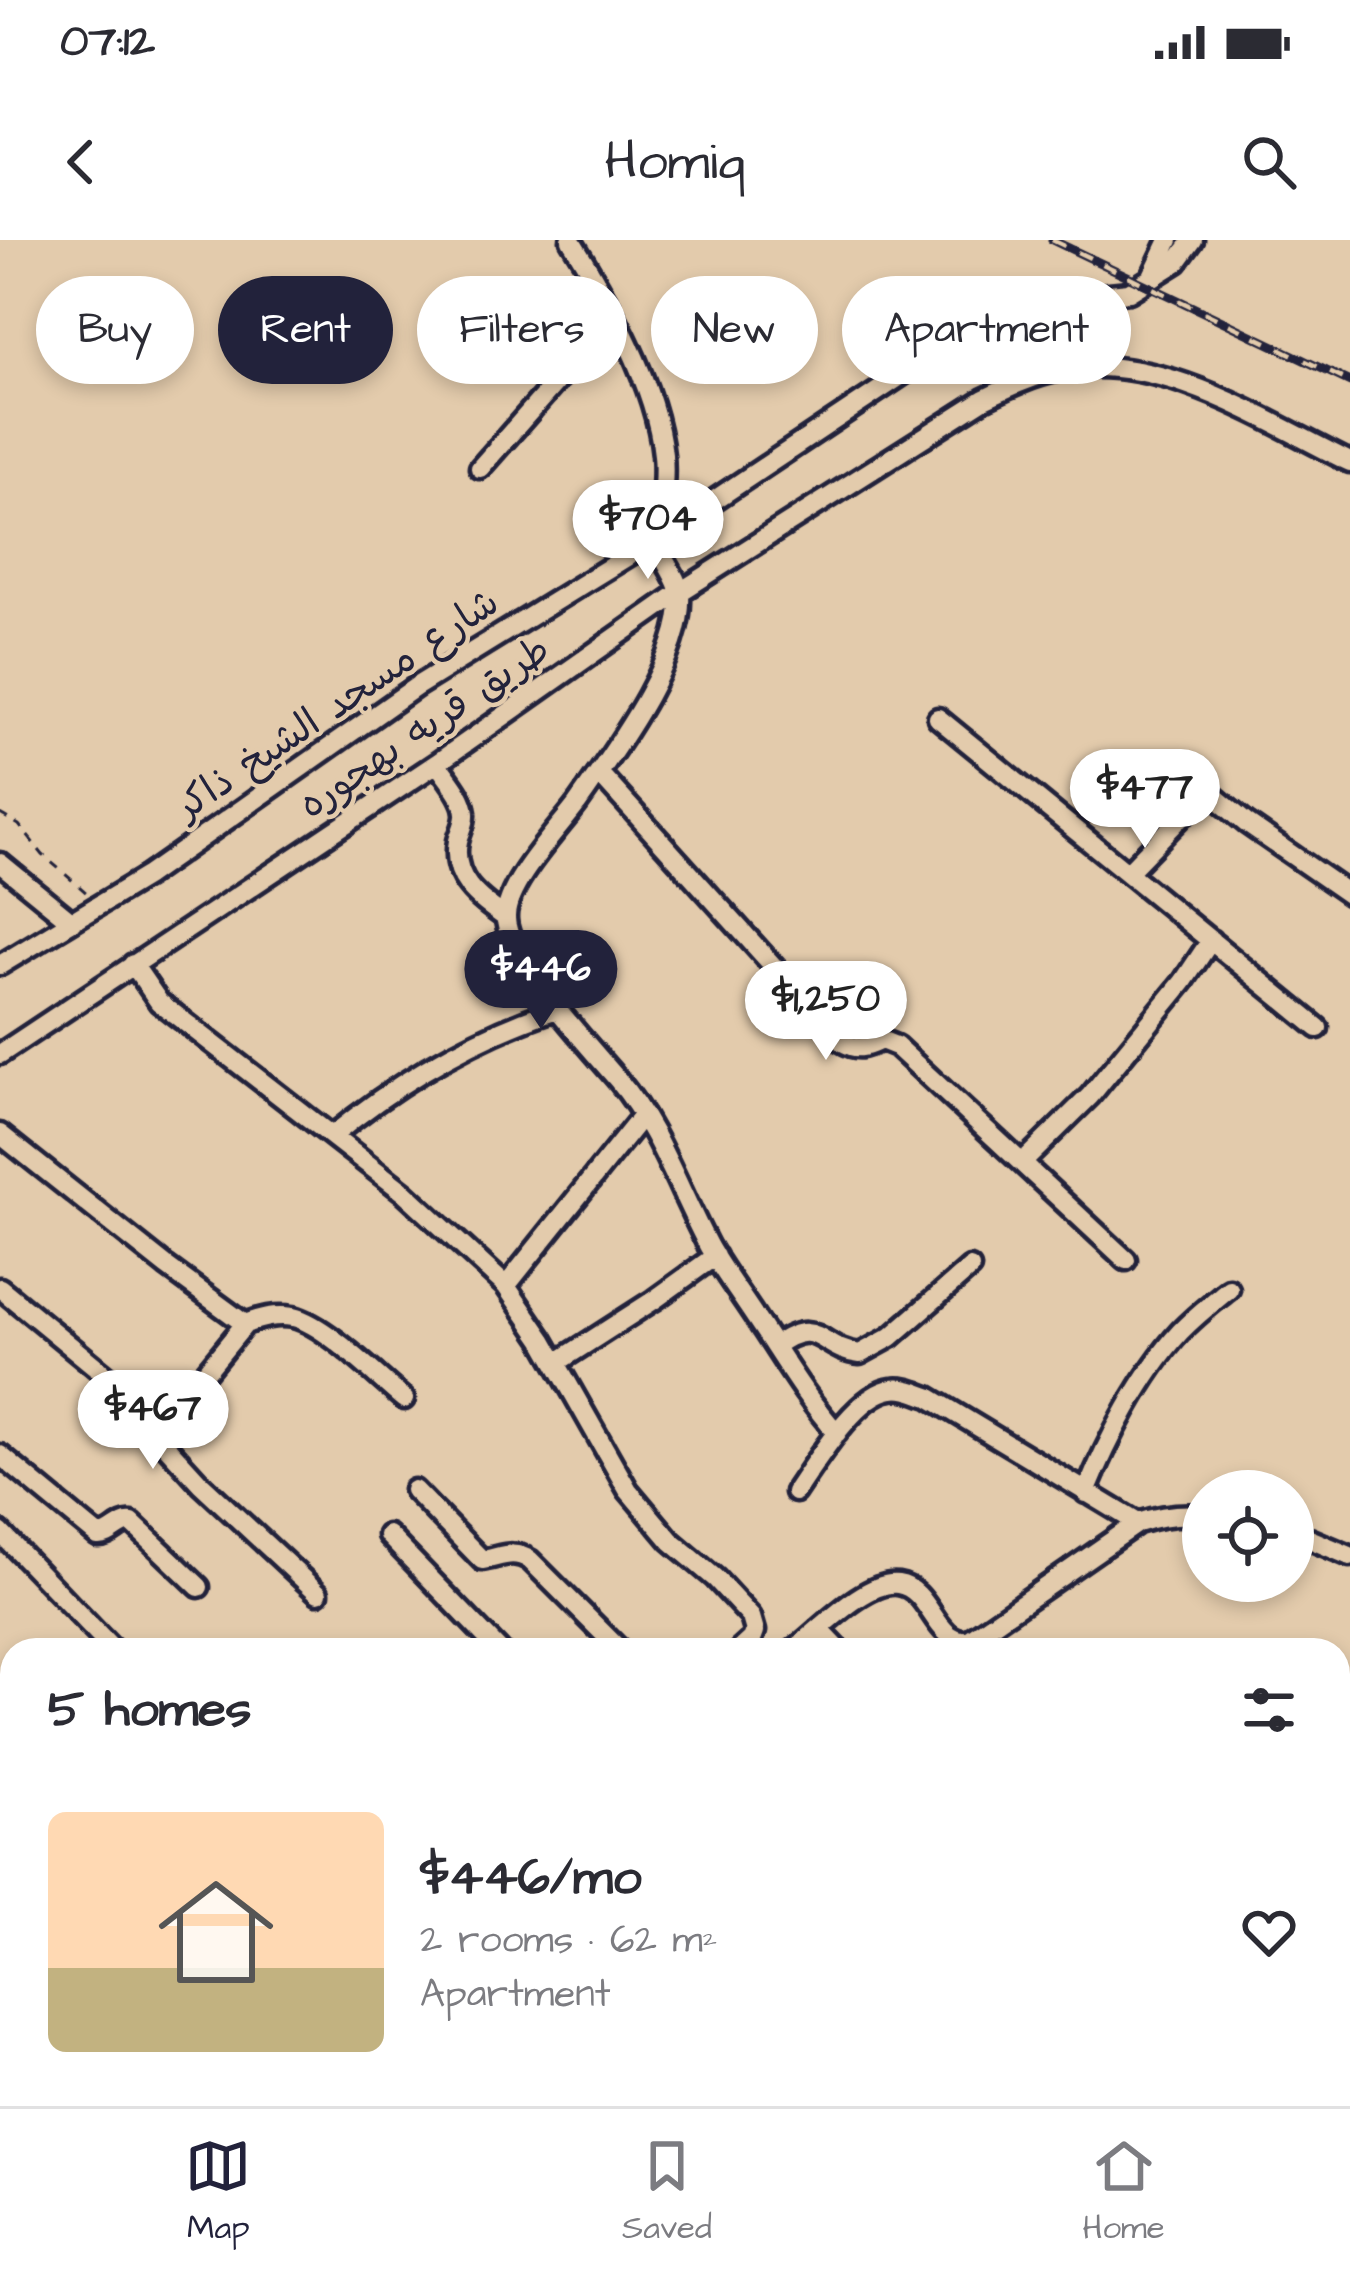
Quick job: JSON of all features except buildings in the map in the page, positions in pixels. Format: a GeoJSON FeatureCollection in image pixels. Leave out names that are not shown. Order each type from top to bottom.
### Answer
{"type":"FeatureCollection","features":[{"type":"Feature","properties":{"kind":"street"},"geometry":{"type":"LineString","coordinates":[[571,240],[591,276]]}},
{"type":"Feature","properties":{"kind":"street"},"geometry":{"type":"LineString","coordinates":[[1152,276],[1169,240]]}},
{"type":"Feature","properties":{"kind":"street"},"geometry":{"type":"LineString","coordinates":[[1152,276],[1177,262],[1193,240]]}},
{"type":"Feature","properties":{"kind":"street","name":"شارع مسجد الشيخ ذاكر"},"geometry":{"type":"LineString","coordinates":[[0,965],[102,905],[417,686],[660,546],[974,327],[1032,302],[1129,292],[1152,276]]}},
{"type":"Feature","properties":{"kind":"street"},"geometry":{"type":"LineString","coordinates":[[627,345],[658,424],[664,481],[660,546],[678,588],[678,615],[659,674],[599,772],[526,871],[505,911],[507,928],[556,1009],[632,1096],[716,1256],[788,1372],[837,1433]]}},
{"type":"Feature","properties":{"kind":"street","name":"طريق قريه بهجوره"},"geometry":{"type":"LineString","coordinates":[[0,1054],[437,763],[678,588],[984,399],[1023,380],[1064,370],[1108,367],[1151,373],[1192,386],[1350,462]]}},
{"type":"Feature","properties":{"kind":"street"},"geometry":{"type":"LineString","coordinates":[[480,468],[554,384]]}},
{"type":"Feature","properties":{"kind":"street"},"geometry":{"type":"LineString","coordinates":[[938,718],[1318,1028]]}},
{"type":"Feature","properties":{"kind":"street"},"geometry":{"type":"LineString","coordinates":[[437,763],[466,808],[459,839],[459,873],[483,901],[506,918]]}},
{"type":"Feature","properties":{"kind":"street"},"geometry":{"type":"LineString","coordinates":[[599,772],[841,1040],[861,1049],[880,1040],[896,1046],[1126,1260]]}},
{"type":"Feature","properties":{"kind":"street"},"geometry":{"type":"LineString","coordinates":[[1128,872],[1195,803],[1215,796],[1350,896]]}},
{"type":"Feature","properties":{"kind":"street"},"geometry":{"type":"LineString","coordinates":[[0,863],[71,921]]}},
{"type":"Feature","properties":{"kind":"street"},"geometry":{"type":"LineString","coordinates":[[1022,1163],[1090,1096],[1211,940]]}},
{"type":"Feature","properties":{"kind":"street"},"geometry":{"type":"LineString","coordinates":[[133,964],[159,1002],[405,1193],[506,1286],[628,1490],[671,1541],[751,1617],[755,1630],[750,1638]]}},
{"type":"Feature","properties":{"kind":"street"},"geometry":{"type":"LineString","coordinates":[[332,1136],[415,1074],[521,1021],[556,1009]]}},
{"type":"Feature","properties":{"kind":"street"},"geometry":{"type":"LineString","coordinates":[[506,1286],[644,1115]]}},
{"type":"Feature","properties":{"kind":"street"},"geometry":{"type":"LineString","coordinates":[[0,1134],[245,1324]]}},
{"type":"Feature","properties":{"kind":"street"},"geometry":{"type":"LineString","coordinates":[[556,1363],[716,1256]]}},
{"type":"Feature","properties":{"kind":"street"},"geometry":{"type":"LineString","coordinates":[[775,1346],[813,1333],[838,1350],[860,1354],[891,1337],[970,1268]]}},
{"type":"Feature","properties":{"kind":"street"},"geometry":{"type":"LineString","coordinates":[[0,1288],[164,1423]]}},
{"type":"Feature","properties":{"kind":"street"},"geometry":{"type":"LineString","coordinates":[[1086,1493],[1164,1352],[1229,1289]]}},
{"type":"Feature","properties":{"kind":"street"},"geometry":{"type":"LineString","coordinates":[[318,1592],[201,1484],[160,1441],[159,1433],[245,1324],[268,1316],[293,1317],[315,1326],[404,1399]]}},
{"type":"Feature","properties":{"kind":"street"},"geometry":{"type":"LineString","coordinates":[[795,1492],[837,1433],[878,1392],[896,1388],[929,1397],[1138,1523]]}},
{"type":"Feature","properties":{"kind":"street"},"geometry":{"type":"LineString","coordinates":[[0,1455],[98,1536],[132,1523],[199,1587]]}},
{"type":"Feature","properties":{"kind":"street"},"geometry":{"type":"LineString","coordinates":[[414,1490],[482,1560],[509,1552],[530,1560],[608,1638]]}},
{"type":"Feature","properties":{"kind":"street"},"geometry":{"type":"LineString","coordinates":[[972,1638],[1138,1523],[1182,1513]]}},
{"type":"Feature","properties":{"kind":"street"},"geometry":{"type":"LineString","coordinates":[[0,1532],[102,1638]]}},
{"type":"Feature","properties":{"kind":"street"},"geometry":{"type":"LineString","coordinates":[[388,1535],[488,1638]]}},
{"type":"Feature","properties":{"kind":"street"},"geometry":{"type":"LineString","coordinates":[[1314,1541],[1350,1556]]}},
{"type":"Feature","properties":{"kind":"street"},"geometry":{"type":"LineString","coordinates":[[808,1638],[870,1591],[893,1583],[916,1591],[951,1638]]}},
{"type":"Feature","properties":{"kind":"street"},"geometry":{"type":"LineString","coordinates":[[819,1629],[827,1638]]}},
{"type":"Feature","properties":{"kind":"path"},"geometry":{"type":"LineString","coordinates":[[0,814],[19,825],[43,855],[102,905]]}},
{"type":"Feature","properties":{"kind":"railway"},"geometry":{"type":"LineString","coordinates":[[1052,240],[1350,382]]}}]}
